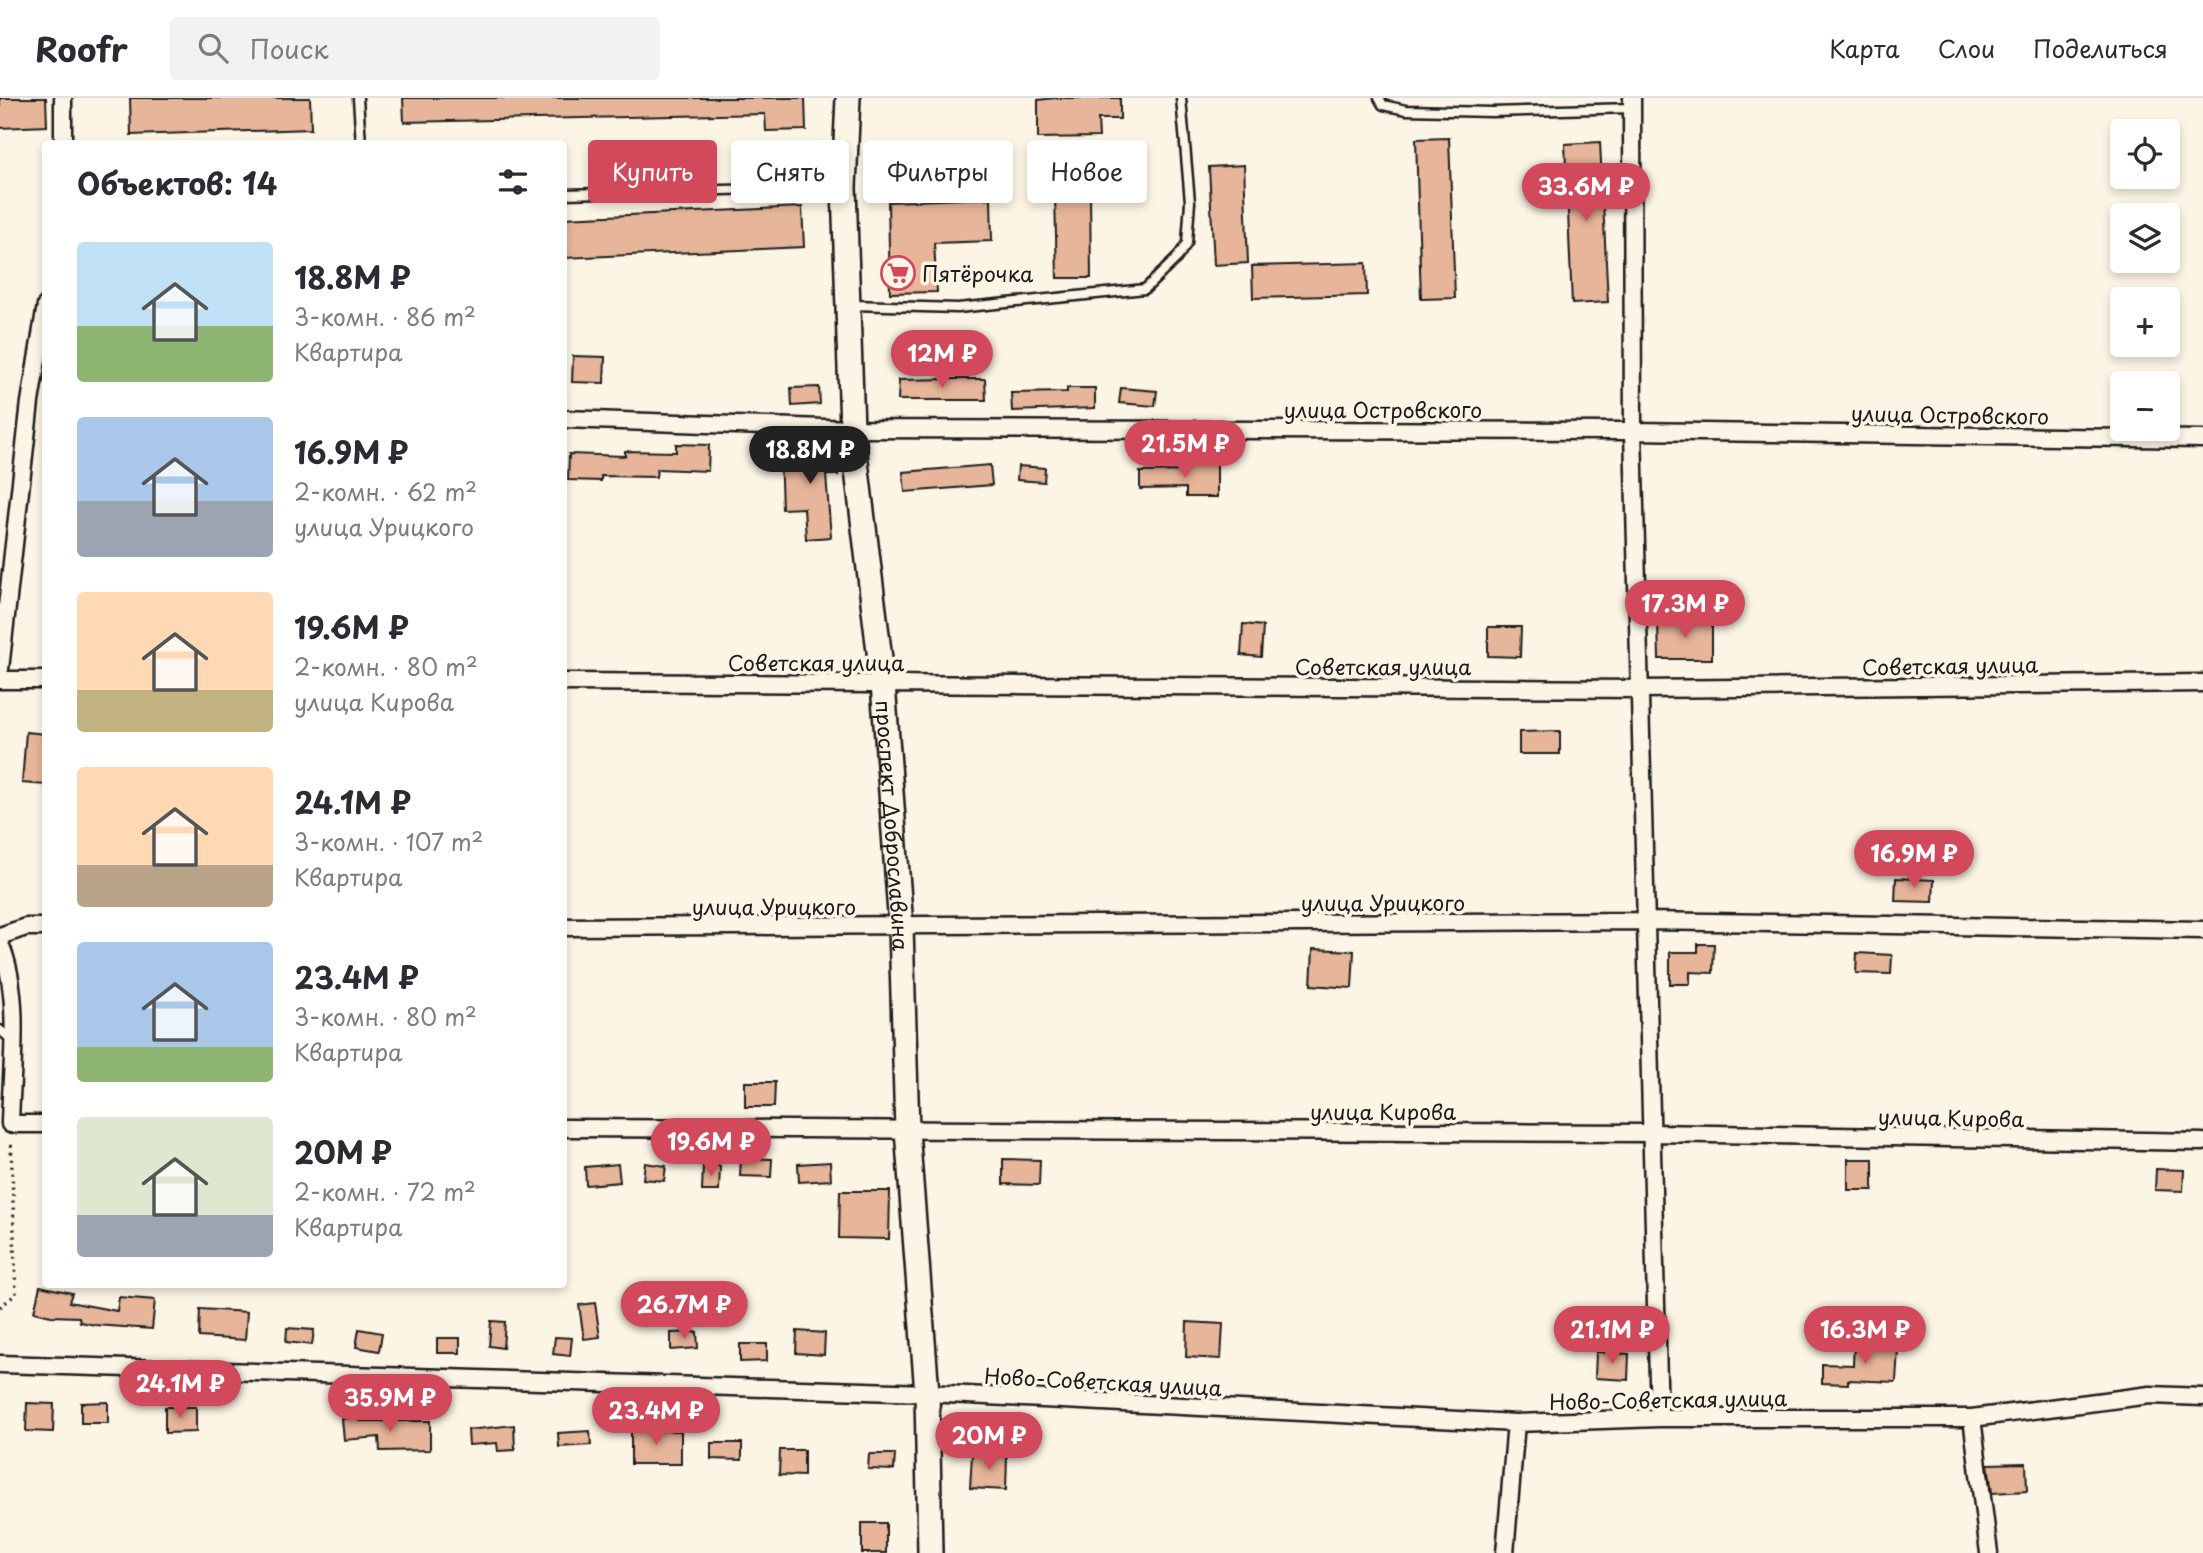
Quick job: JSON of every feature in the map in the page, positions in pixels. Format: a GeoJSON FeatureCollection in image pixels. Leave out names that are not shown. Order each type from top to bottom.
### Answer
{"type":"FeatureCollection","features":[{"type":"Feature","properties":{"kind":"street"},"geometry":{"type":"LineString","coordinates":[[63,98],[63,140]]}},
{"type":"Feature","properties":{"kind":"street","name":"проспект Доброславина"},"geometry":{"type":"LineString","coordinates":[[846,140],[848,98]]}},
{"type":"Feature","properties":{"kind":"street"},"geometry":{"type":"LineString","coordinates":[[1632,103],[1633,431],[1659,1418]]}},
{"type":"Feature","properties":{"kind":"street","name":"проспект Доброславина"},"geometry":{"type":"LineString","coordinates":[[844,203],[852,429],[883,684],[901,927],[907,1130],[927,1393],[930,1553]]}},
{"type":"Feature","properties":{"kind":"street"},"geometry":{"type":"LineString","coordinates":[[0,669],[38,403],[42,354]]}},
{"type":"Feature","properties":{"kind":"street","name":"улица Островского"},"geometry":{"type":"LineString","coordinates":[[567,419],[852,429],[1633,431],[2203,439]]}},
{"type":"Feature","properties":{"kind":"street"},"geometry":{"type":"LineString","coordinates":[[0,680],[42,680]]}},
{"type":"Feature","properties":{"kind":"street","name":"Советская улица"},"geometry":{"type":"LineString","coordinates":[[567,682],[1640,689],[2203,683]]}},
{"type":"Feature","properties":{"kind":"street","name":"улица Урицкого"},"geometry":{"type":"LineString","coordinates":[[567,927],[1646,921],[2203,930]]}},
{"type":"Feature","properties":{"kind":"street"},"geometry":{"type":"LineString","coordinates":[[0,936],[26,927],[42,927]]}},
{"type":"Feature","properties":{"kind":"street"},"geometry":{"type":"LineString","coordinates":[[0,944],[8,961],[5,1120],[42,1124]]}},
{"type":"Feature","properties":{"kind":"street","name":"улица Кирова"},"geometry":{"type":"LineString","coordinates":[[567,1128],[1651,1133],[2203,1142]]}},
{"type":"Feature","properties":{"kind":"street","name":"Ново-Советская улица"},"geometry":{"type":"LineString","coordinates":[[0,1364],[927,1393],[1516,1423],[1659,1418],[1972,1418],[2150,1395],[2203,1397]]}},
{"type":"Feature","properties":{"kind":"street"},"geometry":{"type":"LineString","coordinates":[[1972,1418],[1989,1553]]}},
{"type":"Feature","properties":{"kind":"street"},"geometry":{"type":"LineString","coordinates":[[1506,1553],[1516,1423]]}},
{"type":"Feature","properties":{"kind":"lane"},"geometry":{"type":"LineString","coordinates":[[358,98],[361,140]]}},
{"type":"Feature","properties":{"kind":"lane"},"geometry":{"type":"LineString","coordinates":[[847,305],[958,308],[1145,289],[1177,258],[1189,234],[1190,202],[1181,98]]}},
{"type":"Feature","properties":{"kind":"lane"},"geometry":{"type":"LineString","coordinates":[[1379,98],[1383,105],[1406,110],[1492,112],[1632,103]]}},
{"type":"Feature","properties":{"kind":"lane"},"geometry":{"type":"LineString","coordinates":[[567,194],[731,190]]}},
{"type":"Feature","properties":{"kind":"path"},"geometry":{"type":"LineString","coordinates":[[0,1307],[16,1294],[5,1120]]}},
{"type":"Feature","properties":{"kind":"building"},"geometry":{"type":"Polygon","coordinates":[[[0,98],[46,98],[47,126],[0,128],[0,98]]]}},
{"type":"Feature","properties":{"kind":"building"},"geometry":{"type":"Polygon","coordinates":[[[130,98],[310,98],[311,129],[131,135],[130,98]]]}},
{"type":"Feature","properties":{"kind":"building"},"geometry":{"type":"Polygon","coordinates":[[[403,98],[805,98],[806,130],[766,131],[765,114],[404,122],[403,98]]]}},
{"type":"Feature","properties":{"kind":"building"},"geometry":{"type":"Polygon","coordinates":[[[1120,98],[1120,119],[1098,119],[1099,137],[1038,138],[1038,100],[1120,98]]]}},
{"type":"Feature","properties":{"kind":"building"},"geometry":{"type":"Polygon","coordinates":[[[1449,138],[1455,298],[1421,299],[1416,139],[1449,138]]]}},
{"type":"Feature","properties":{"kind":"building"},"geometry":{"type":"Polygon","coordinates":[[[1600,142],[1608,302],[1572,304],[1565,144],[1600,142]]]}},
{"type":"Feature","properties":{"kind":"building"},"geometry":{"type":"Polygon","coordinates":[[[1244,165],[1248,263],[1214,265],[1209,167],[1244,165]]]}},
{"type":"Feature","properties":{"kind":"building"},"geometry":{"type":"Polygon","coordinates":[[[888,203],[991,203],[992,241],[934,243],[937,292],[890,293],[888,203]]]}},
{"type":"Feature","properties":{"kind":"building"},"geometry":{"type":"Polygon","coordinates":[[[1055,203],[1090,203],[1091,278],[1057,278],[1055,203]]]}},
{"type":"Feature","properties":{"kind":"building"},"geometry":{"type":"Polygon","coordinates":[[[802,207],[804,247],[567,258],[567,218],[802,207]]]}},
{"type":"Feature","properties":{"kind":"building"},"geometry":{"type":"Polygon","coordinates":[[[1366,263],[1367,295],[1253,298],[1252,266],[1366,263]]]}},
{"type":"Feature","properties":{"kind":"building"},"geometry":{"type":"Polygon","coordinates":[[[573,356],[605,357],[604,383],[572,382],[573,356]]]}},
{"type":"Feature","properties":{"kind":"building"},"geometry":{"type":"Polygon","coordinates":[[[985,379],[986,400],[898,400],[899,380],[985,379]]]}},
{"type":"Feature","properties":{"kind":"building"},"geometry":{"type":"Polygon","coordinates":[[[819,387],[820,404],[792,406],[791,388],[819,387]]]}},
{"type":"Feature","properties":{"kind":"building"},"geometry":{"type":"Polygon","coordinates":[[[1067,388],[1095,388],[1095,408],[1012,411],[1011,393],[1067,392],[1067,388]]]}},
{"type":"Feature","properties":{"kind":"building"},"geometry":{"type":"Polygon","coordinates":[[[1121,388],[1157,391],[1155,406],[1119,403],[1121,388]]]}},
{"type":"Feature","properties":{"kind":"building"},"geometry":{"type":"Polygon","coordinates":[[[837,443],[838,475],[826,475],[831,537],[806,539],[804,508],[782,509],[780,453],[809,453],[808,444],[837,443]]]}},
{"type":"Feature","properties":{"kind":"building"},"geometry":{"type":"Polygon","coordinates":[[[676,444],[709,445],[708,471],[657,469],[656,477],[601,476],[601,481],[568,480],[569,454],[625,456],[625,451],[676,452],[676,444]]]}},
{"type":"Feature","properties":{"kind":"building"},"geometry":{"type":"Polygon","coordinates":[[[1187,463],[1217,463],[1217,497],[1186,497],[1186,488],[1140,489],[1140,472],[1187,471],[1187,463]]]}},
{"type":"Feature","properties":{"kind":"building"},"geometry":{"type":"Polygon","coordinates":[[[990,465],[992,485],[905,492],[903,472],[990,465]]]}},
{"type":"Feature","properties":{"kind":"building"},"geometry":{"type":"Polygon","coordinates":[[[1018,466],[1045,468],[1044,482],[1017,480],[1018,466]]]}},
{"type":"Feature","properties":{"kind":"building"},"geometry":{"type":"Polygon","coordinates":[[[1712,621],[1712,659],[1659,659],[1658,622],[1712,621]]]}},
{"type":"Feature","properties":{"kind":"building"},"geometry":{"type":"Polygon","coordinates":[[[1243,624],[1263,626],[1261,657],[1241,655],[1243,624]]]}},
{"type":"Feature","properties":{"kind":"building"},"geometry":{"type":"Polygon","coordinates":[[[1488,627],[1521,627],[1520,657],[1488,656],[1488,627]]]}},
{"type":"Feature","properties":{"kind":"building"},"geometry":{"type":"Polygon","coordinates":[[[1560,731],[1560,754],[1519,754],[1519,732],[1560,731]]]}},
{"type":"Feature","properties":{"kind":"building"},"geometry":{"type":"Polygon","coordinates":[[[26,732],[42,734],[42,785],[22,783],[26,732]]]}},
{"type":"Feature","properties":{"kind":"building"},"geometry":{"type":"Polygon","coordinates":[[[1896,878],[1934,880],[1933,902],[1895,901],[1896,878]]]}},
{"type":"Feature","properties":{"kind":"building"},"geometry":{"type":"Polygon","coordinates":[[[1698,944],[1714,944],[1713,973],[1690,972],[1690,984],[1670,984],[1670,952],[1698,952],[1698,944]]]}},
{"type":"Feature","properties":{"kind":"building"},"geometry":{"type":"Polygon","coordinates":[[[1313,949],[1354,951],[1352,988],[1311,985],[1313,949]]]}},
{"type":"Feature","properties":{"kind":"building"},"geometry":{"type":"Polygon","coordinates":[[[1857,953],[1892,955],[1891,974],[1856,973],[1857,953]]]}},
{"type":"Feature","properties":{"kind":"building"},"geometry":{"type":"Polygon","coordinates":[[[745,1082],[775,1082],[774,1107],[745,1107],[745,1082]]]}},
{"type":"Feature","properties":{"kind":"building"},"geometry":{"type":"Polygon","coordinates":[[[741,1158],[772,1159],[771,1177],[740,1176],[741,1158]]]}},
{"type":"Feature","properties":{"kind":"building"},"geometry":{"type":"Polygon","coordinates":[[[1003,1159],[1040,1160],[1039,1185],[1003,1184],[1003,1159]]]}},
{"type":"Feature","properties":{"kind":"building"},"geometry":{"type":"Polygon","coordinates":[[[1848,1159],[1873,1159],[1873,1190],[1848,1190],[1848,1159]]]}},
{"type":"Feature","properties":{"kind":"building"},"geometry":{"type":"Polygon","coordinates":[[[830,1162],[831,1180],[799,1182],[798,1164],[830,1162]]]}},
{"type":"Feature","properties":{"kind":"building"},"geometry":{"type":"Polygon","coordinates":[[[645,1163],[666,1166],[664,1181],[643,1179],[645,1163]]]}},
{"type":"Feature","properties":{"kind":"building"},"geometry":{"type":"Polygon","coordinates":[[[618,1164],[620,1182],[586,1185],[585,1167],[618,1164]]]}},
{"type":"Feature","properties":{"kind":"building"},"geometry":{"type":"Polygon","coordinates":[[[703,1166],[720,1166],[719,1191],[702,1191],[703,1166]]]}},
{"type":"Feature","properties":{"kind":"building"},"geometry":{"type":"Polygon","coordinates":[[[2156,1169],[2184,1170],[2183,1191],[2155,1190],[2156,1169]]]}},
{"type":"Feature","properties":{"kind":"building"},"geometry":{"type":"Polygon","coordinates":[[[840,1191],[890,1191],[889,1239],[839,1238],[840,1191]]]}},
{"type":"Feature","properties":{"kind":"building"},"geometry":{"type":"Polygon","coordinates":[[[40,1286],[72,1293],[69,1302],[117,1311],[119,1297],[155,1300],[152,1329],[95,1325],[80,1322],[79,1317],[34,1312],[40,1286]]]}},
{"type":"Feature","properties":{"kind":"building"},"geometry":{"type":"Polygon","coordinates":[[[595,1303],[600,1337],[584,1339],[579,1305],[595,1303]]]}},
{"type":"Feature","properties":{"kind":"building"},"geometry":{"type":"Polygon","coordinates":[[[200,1309],[247,1312],[245,1340],[199,1337],[200,1309]]]}},
{"type":"Feature","properties":{"kind":"building"},"geometry":{"type":"Polygon","coordinates":[[[491,1321],[505,1322],[503,1348],[489,1346],[491,1321]]]}},
{"type":"Feature","properties":{"kind":"building"},"geometry":{"type":"Polygon","coordinates":[[[1187,1322],[1223,1324],[1221,1359],[1186,1357],[1187,1322]]]}},
{"type":"Feature","properties":{"kind":"building"},"geometry":{"type":"Polygon","coordinates":[[[287,1328],[314,1330],[312,1345],[286,1342],[287,1328]]]}},
{"type":"Feature","properties":{"kind":"building"},"geometry":{"type":"Polygon","coordinates":[[[359,1329],[382,1333],[379,1351],[356,1347],[359,1329]]]}},
{"type":"Feature","properties":{"kind":"building"},"geometry":{"type":"Polygon","coordinates":[[[797,1331],[825,1333],[824,1355],[796,1353],[797,1331]]]}},
{"type":"Feature","properties":{"kind":"building"},"geometry":{"type":"Polygon","coordinates":[[[697,1332],[698,1348],[671,1350],[671,1333],[697,1332]]]}},
{"type":"Feature","properties":{"kind":"building"},"geometry":{"type":"Polygon","coordinates":[[[555,1337],[572,1338],[570,1356],[553,1354],[555,1337]]]}},
{"type":"Feature","properties":{"kind":"building"},"geometry":{"type":"Polygon","coordinates":[[[437,1338],[460,1338],[460,1353],[437,1353],[437,1338]]]}},
{"type":"Feature","properties":{"kind":"building"},"geometry":{"type":"Polygon","coordinates":[[[740,1344],[767,1344],[767,1361],[740,1362],[740,1344]]]}},
{"type":"Feature","properties":{"kind":"building"},"geometry":{"type":"Polygon","coordinates":[[[1854,1345],[1898,1348],[1896,1382],[1848,1380],[1848,1384],[1822,1383],[1822,1364],[1853,1365],[1854,1345]]]}},
{"type":"Feature","properties":{"kind":"building"},"geometry":{"type":"Polygon","coordinates":[[[1596,1352],[1629,1354],[1628,1380],[1595,1378],[1596,1352]]]}},
{"type":"Feature","properties":{"kind":"building"},"geometry":{"type":"Polygon","coordinates":[[[108,1402],[108,1423],[81,1423],[81,1403],[108,1402]]]}},
{"type":"Feature","properties":{"kind":"building"},"geometry":{"type":"Polygon","coordinates":[[[27,1403],[54,1404],[53,1432],[26,1431],[27,1403]]]}},
{"type":"Feature","properties":{"kind":"building"},"geometry":{"type":"Polygon","coordinates":[[[165,1407],[196,1407],[196,1432],[165,1433],[165,1407]]]}},
{"type":"Feature","properties":{"kind":"building"},"geometry":{"type":"Polygon","coordinates":[[[360,1417],[360,1421],[430,1421],[430,1450],[380,1451],[379,1437],[344,1440],[342,1419],[360,1417]]]}},
{"type":"Feature","properties":{"kind":"building"},"geometry":{"type":"Polygon","coordinates":[[[514,1425],[515,1450],[498,1451],[497,1443],[469,1445],[468,1430],[514,1425]]]}},
{"type":"Feature","properties":{"kind":"building"},"geometry":{"type":"Polygon","coordinates":[[[631,1430],[681,1431],[681,1464],[631,1464],[631,1430]]]}},
{"type":"Feature","properties":{"kind":"building"},"geometry":{"type":"Polygon","coordinates":[[[590,1431],[591,1445],[559,1447],[558,1433],[590,1431]]]}},
{"type":"Feature","properties":{"kind":"building"},"geometry":{"type":"Polygon","coordinates":[[[711,1443],[742,1443],[742,1460],[711,1459],[711,1443]]]}},
{"type":"Feature","properties":{"kind":"building"},"geometry":{"type":"Polygon","coordinates":[[[780,1450],[804,1450],[804,1476],[779,1475],[780,1450]]]}},
{"type":"Feature","properties":{"kind":"building"},"geometry":{"type":"Polygon","coordinates":[[[869,1454],[895,1454],[894,1470],[868,1469],[869,1454]]]}},
{"type":"Feature","properties":{"kind":"building"},"geometry":{"type":"Polygon","coordinates":[[[972,1454],[1007,1455],[1006,1490],[970,1488],[972,1454]]]}},
{"type":"Feature","properties":{"kind":"building"},"geometry":{"type":"Polygon","coordinates":[[[2026,1463],[2027,1491],[1992,1493],[1988,1464],[2026,1463]]]}},
{"type":"Feature","properties":{"kind":"building"},"geometry":{"type":"Polygon","coordinates":[[[862,1523],[886,1523],[886,1553],[862,1553],[862,1523]]]}},
{"type":"Feature","properties":{"kind":"place","name":"Пятёрочка"},"geometry":{"type":"Point","coordinates":[898,273]}}]}
